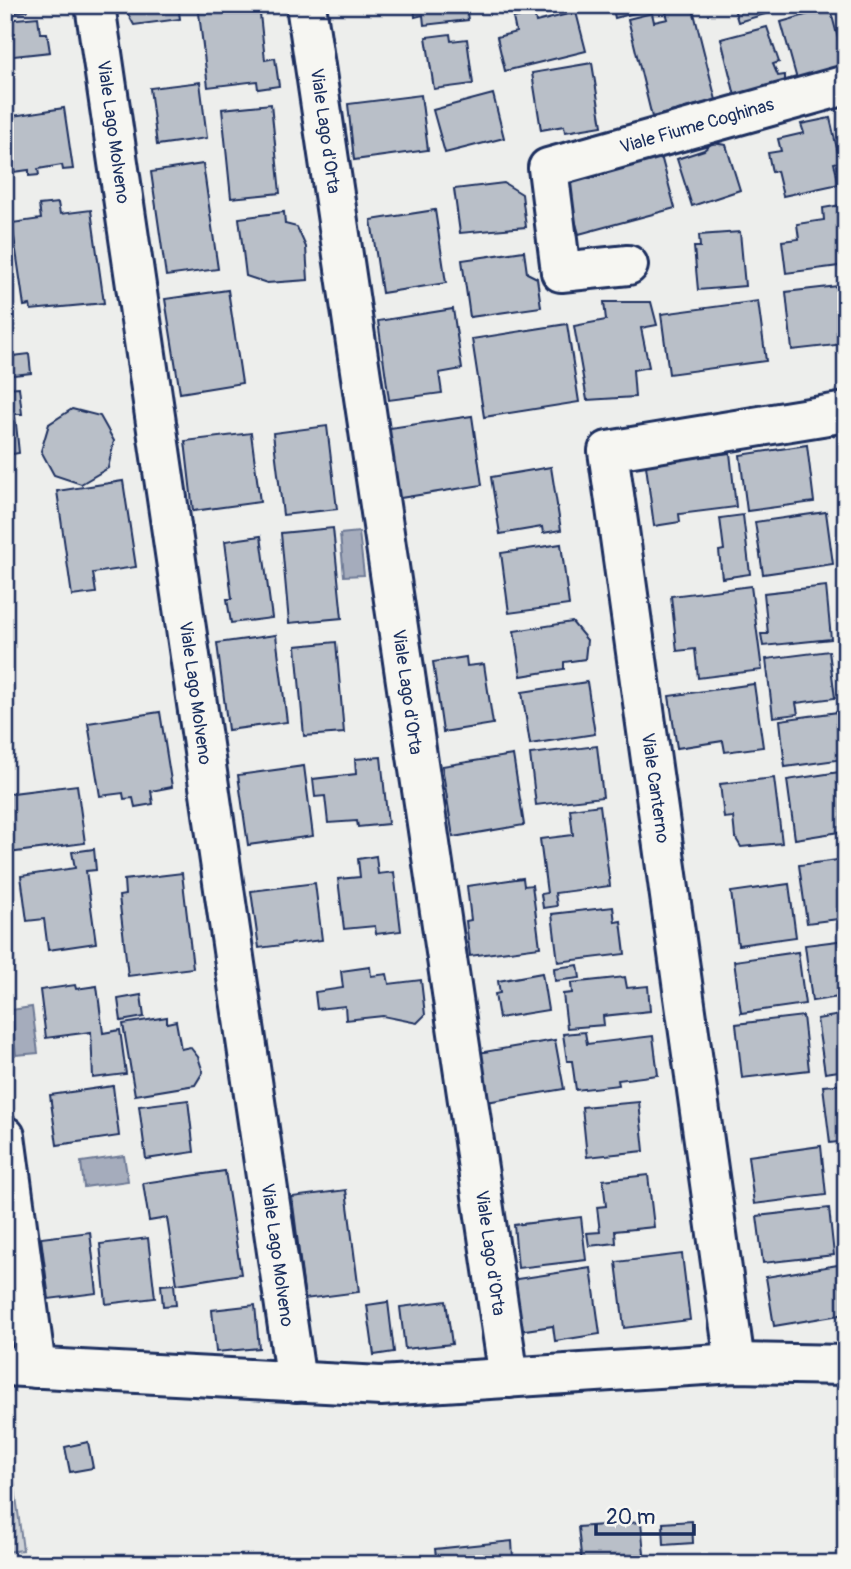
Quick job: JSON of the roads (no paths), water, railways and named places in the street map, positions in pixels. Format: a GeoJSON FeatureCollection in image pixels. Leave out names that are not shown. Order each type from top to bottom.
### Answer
{"type":"FeatureCollection","features":[{"type":"Feature","properties":{"kind":"street","name":"Viale Lago Molveno"},"geometry":{"type":"LineString","coordinates":[[95,5],[296,1382]]}},
{"type":"Feature","properties":{"kind":"street","name":"Viale Lago d'Orta"},"geometry":{"type":"LineString","coordinates":[[306,5],[509,1378]]}},
{"type":"Feature","properties":{"kind":"street","name":"Viale Fiume Coghinas"},"geometry":{"type":"LineString","coordinates":[[628,265],[561,272],[548,168],[846,85]]}},
{"type":"Feature","properties":{"kind":"street","name":"Viale Canterno"},"geometry":{"type":"LineString","coordinates":[[735,1363],[608,451],[846,412]]}},
{"type":"Feature","properties":{"kind":"street"},"geometry":{"type":"LineString","coordinates":[[5,1136],[21,1367],[381,1386],[735,1363],[846,1365]]}},
{"type":"Feature","properties":{"kind":"water"},"geometry":{"type":"Polygon","coordinates":[[[359,532],[364,575],[344,576],[340,534],[359,532]]]}},
{"type":"Feature","properties":{"kind":"water"},"geometry":{"type":"Polygon","coordinates":[[[32,1007],[38,1053],[16,1055],[11,1010],[32,1007]]]}},
{"type":"Feature","properties":{"kind":"water"},"geometry":{"type":"Polygon","coordinates":[[[124,1156],[128,1181],[84,1187],[81,1162],[124,1156]]]}}]}
